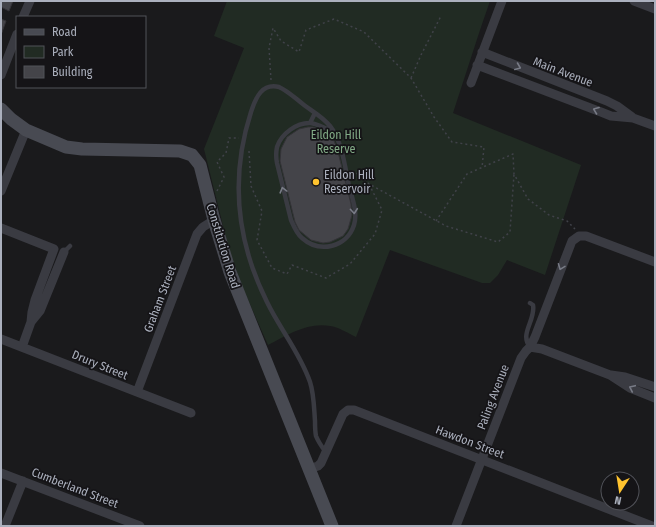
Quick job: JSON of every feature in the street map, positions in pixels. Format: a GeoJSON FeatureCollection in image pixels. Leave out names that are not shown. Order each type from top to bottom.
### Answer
{"type":"FeatureCollection","features":[{"type":"Feature","properties":{"kind":"street"},"geometry":{"type":"LineString","coordinates":[[24,16],[30,1]]}},
{"type":"Feature","properties":{"kind":"street"},"geometry":{"type":"LineString","coordinates":[[471,83],[502,1]]}},
{"type":"Feature","properties":{"kind":"street"},"geometry":{"type":"LineString","coordinates":[[634,1],[655,9]]}},
{"type":"Feature","properties":{"kind":"street"},"geometry":{"type":"LineString","coordinates":[[1,75],[16,37]]}},
{"type":"Feature","properties":{"kind":"street","name":"Main Avenue"},"geometry":{"type":"LineString","coordinates":[[482,52],[617,106],[634,118],[655,126]]}},
{"type":"Feature","properties":{"kind":"street","name":"Main Avenue"},"geometry":{"type":"LineString","coordinates":[[477,65],[612,116],[634,118]]}},
{"type":"Feature","properties":{"kind":"street","name":"Constitution Road"},"geometry":{"type":"LineString","coordinates":[[1,109],[11,119],[26,130],[58,144],[74,148],[174,151],[188,153],[192,155],[200,164],[214,220],[230,272],[332,526]]}},
{"type":"Feature","properties":{"kind":"street"},"geometry":{"type":"LineString","coordinates":[[1,191],[26,130]]}},
{"type":"Feature","properties":{"kind":"street","name":"Graham Street"},"geometry":{"type":"LineString","coordinates":[[137,392],[198,234],[203,228],[214,220]]}},
{"type":"Feature","properties":{"kind":"street"},"geometry":{"type":"LineString","coordinates":[[1,228],[62,248],[40,311],[31,322],[22,347]]}},
{"type":"Feature","properties":{"kind":"street","name":"Paling Avenue"},"geometry":{"type":"LineString","coordinates":[[456,526],[521,358],[530,347],[570,244],[575,238],[581,235],[655,262]]}},
{"type":"Feature","properties":{"kind":"street","name":"Drury Street"},"geometry":{"type":"LineString","coordinates":[[1,339],[191,413]]}},
{"type":"Feature","properties":{"kind":"street"},"geometry":{"type":"LineString","coordinates":[[530,347],[542,349],[610,375],[630,388],[655,398]]}},
{"type":"Feature","properties":{"kind":"street"},"geometry":{"type":"LineString","coordinates":[[610,375],[625,377],[655,387]]}},
{"type":"Feature","properties":{"kind":"street","name":"Hawdon Street"},"geometry":{"type":"LineString","coordinates":[[309,469],[320,465],[343,414],[348,410],[354,410],[652,526]]}},
{"type":"Feature","properties":{"kind":"street","name":"Cumberland Street"},"geometry":{"type":"LineString","coordinates":[[1,472],[138,526]]}},
{"type":"Feature","properties":{"kind":"street"},"geometry":{"type":"LineString","coordinates":[[5,526],[23,481]]}},
{"type":"Feature","properties":{"kind":"lane"},"geometry":{"type":"LineString","coordinates":[[326,453],[316,435],[312,393],[309,382],[300,361],[267,303],[246,249],[241,229],[239,174],[243,138],[252,107],[257,97],[264,89],[271,86],[282,89],[315,113],[329,125],[335,133],[345,167],[355,211],[354,225],[346,238],[339,243],[322,247],[315,246],[301,238],[291,220],[278,170],[276,155],[277,146],[293,127],[310,123],[322,126],[335,133]]}},
{"type":"Feature","properties":{"kind":"lane"},"geometry":{"type":"LineString","coordinates":[[310,123],[315,113]]}},
{"type":"Feature","properties":{"kind":"lane"},"geometry":{"type":"LineString","coordinates":[[530,303],[533,305],[534,310],[526,337],[530,347]]}},
{"type":"Feature","properties":{"kind":"path"},"geometry":{"type":"LineString","coordinates":[[411,78],[421,55],[442,16]]}},
{"type":"Feature","properties":{"kind":"path"},"geometry":{"type":"LineString","coordinates":[[271,86],[269,48],[273,28],[281,41],[299,52],[306,30],[334,19],[364,32],[411,78],[434,117],[452,142],[484,147],[482,168]]}},
{"type":"Feature","properties":{"kind":"path"},"geometry":{"type":"LineString","coordinates":[[208,198],[215,195],[224,177],[217,162],[226,153],[229,138],[243,138],[248,144],[251,186],[262,211],[257,240],[272,268],[287,274],[292,265],[326,278],[350,264],[375,234],[382,210],[369,184],[362,176],[345,167]]}},
{"type":"Feature","properties":{"kind":"path"},"geometry":{"type":"LineString","coordinates":[[369,184],[436,221],[446,226],[498,242],[510,232],[514,174],[513,154],[467,174],[436,221]]}},
{"type":"Feature","properties":{"kind":"path"},"geometry":{"type":"LineString","coordinates":[[514,174],[528,199],[549,215],[567,221]]}},
{"type":"Feature","properties":{"kind":"green space","name":"Eildon Hill Reserve"},"geometry":{"type":"Polygon","coordinates":[[[227,1],[490,1],[453,113],[581,165],[545,275],[507,260],[498,275],[490,283],[482,283],[390,250],[356,337],[343,330],[322,325],[298,330],[268,345],[233,266],[204,149],[244,48],[214,36],[227,1]]]}},
{"type":"Feature","properties":{"kind":"building"},"geometry":{"type":"Polygon","coordinates":[[[1,1],[13,1],[9,11],[1,7],[1,1]]]}},
{"type":"Feature","properties":{"kind":"building"},"geometry":{"type":"Polygon","coordinates":[[[1,19],[6,21],[1,35],[1,19]]]}},
{"type":"Feature","properties":{"kind":"building","name":"Eildon Hill Reservoir"},"geometry":{"type":"Polygon","coordinates":[[[313,127],[325,132],[334,141],[351,204],[352,215],[348,229],[343,236],[330,242],[323,243],[311,240],[299,230],[295,222],[280,161],[281,149],[287,137],[299,129],[313,127]]]}},
{"type":"Feature","properties":{"kind":"place","name":"Eildon Hill Reservoir"},"geometry":{"type":"Point","coordinates":[316,182]}}]}
